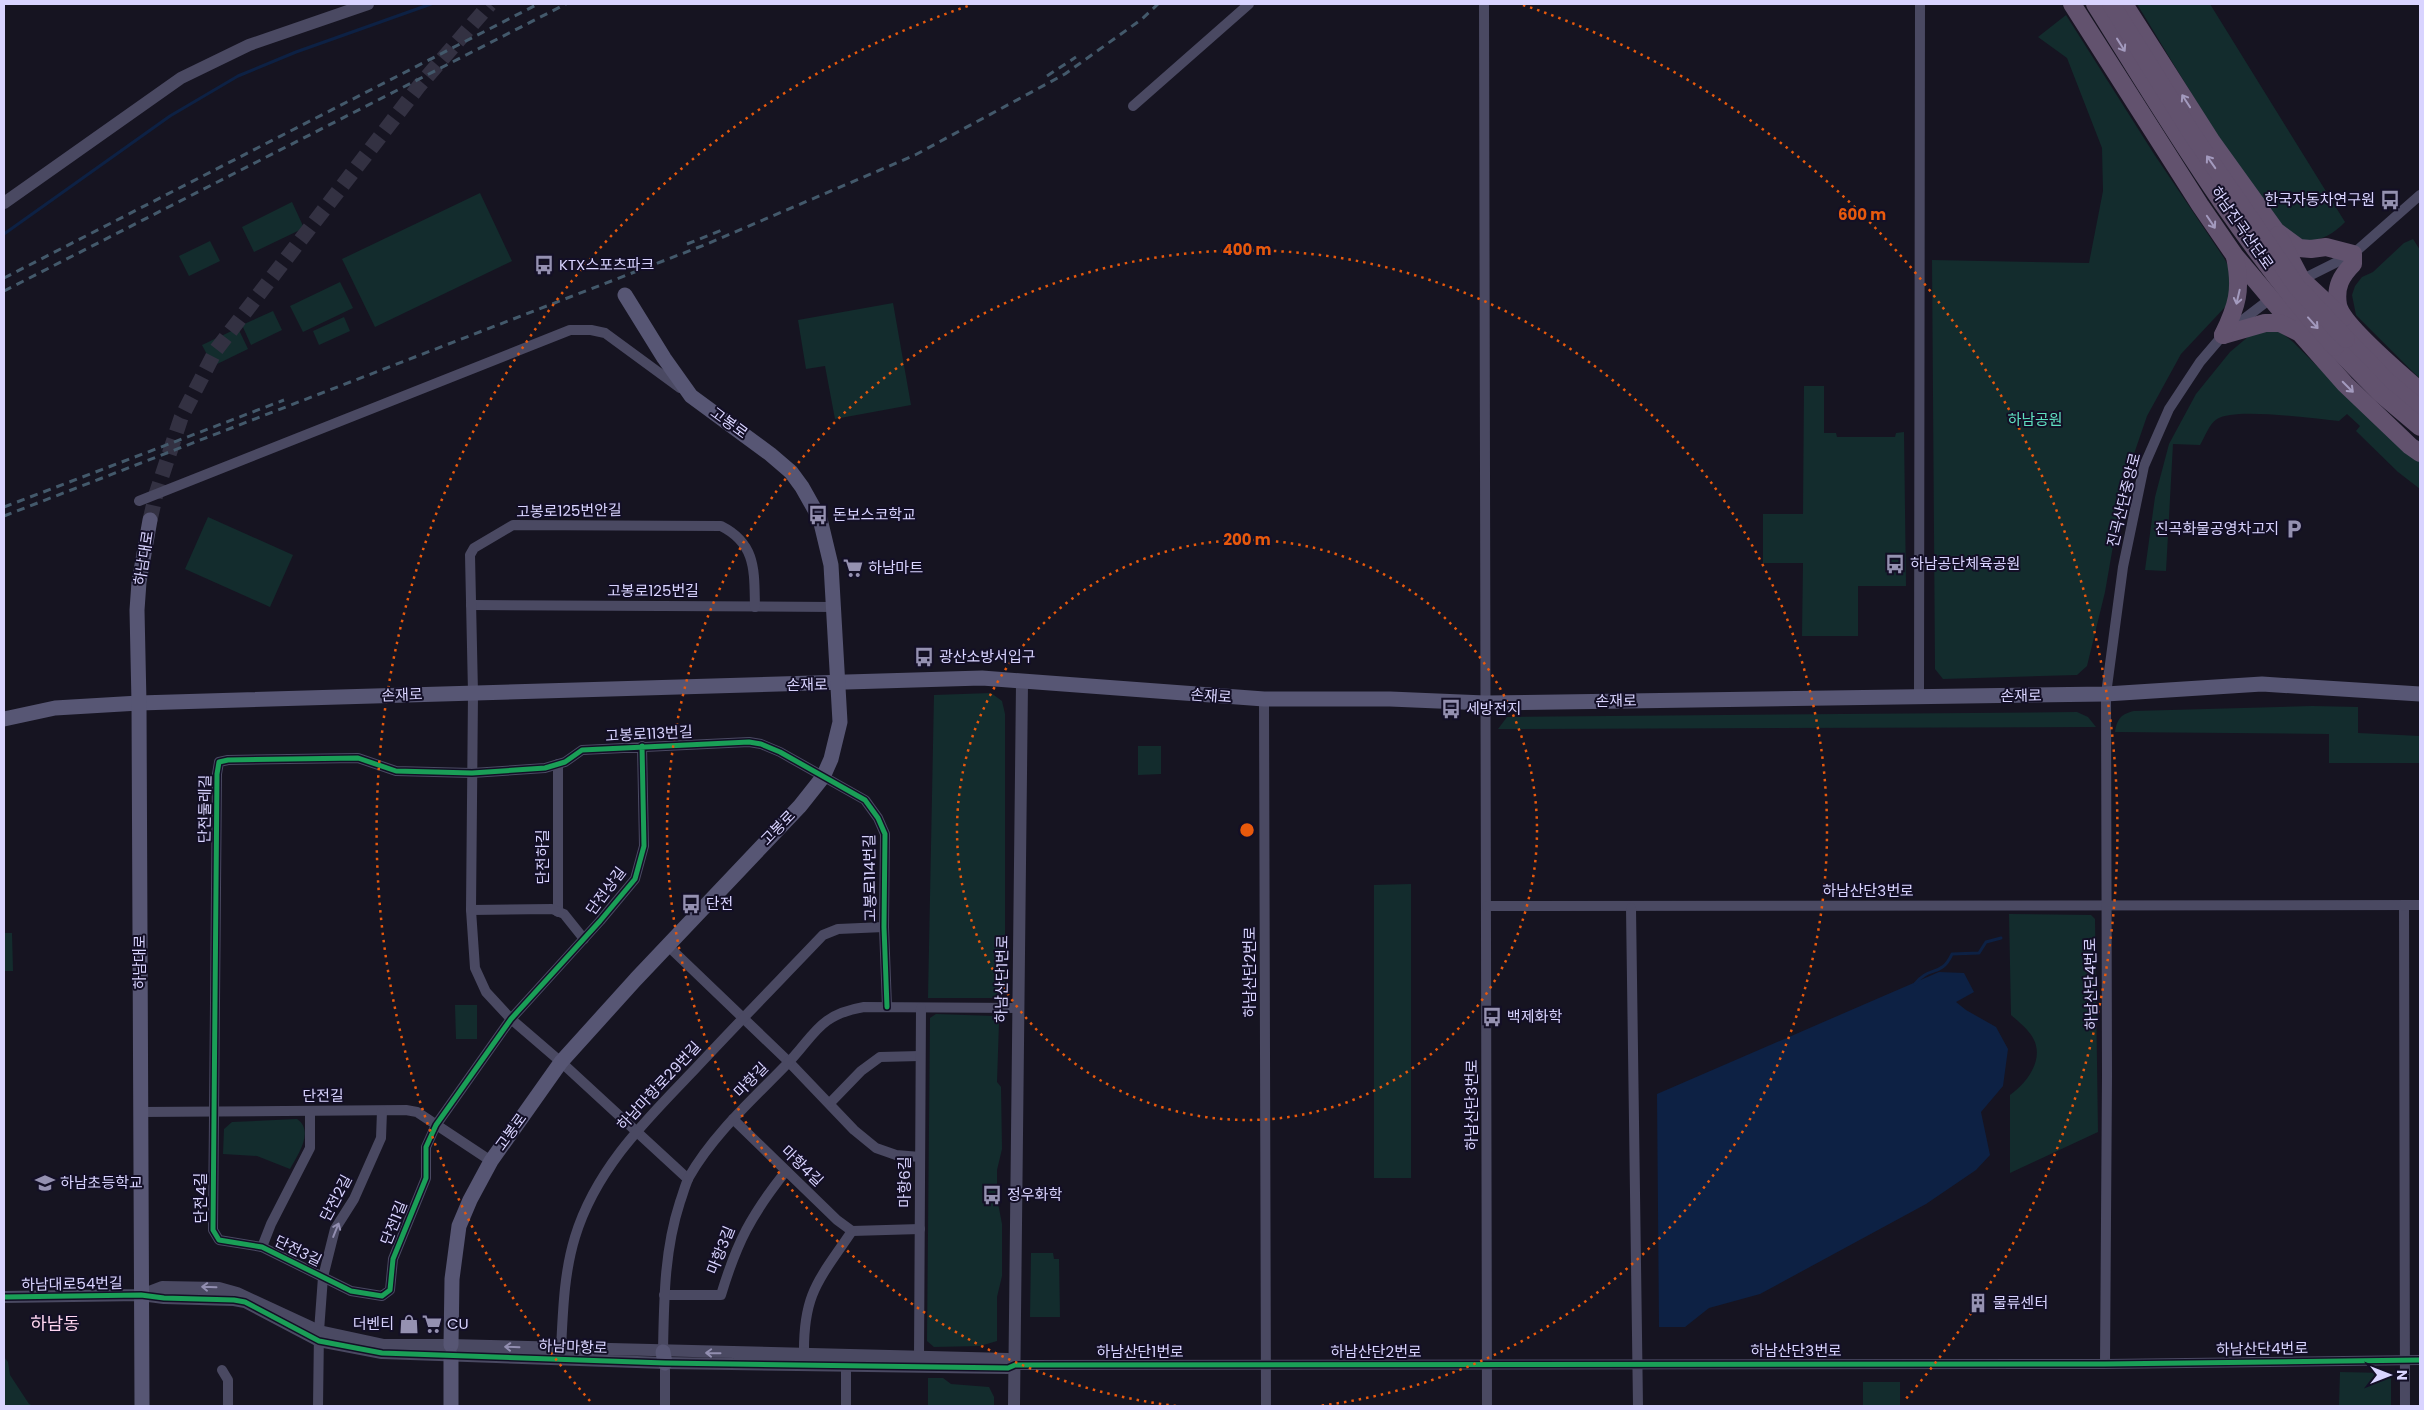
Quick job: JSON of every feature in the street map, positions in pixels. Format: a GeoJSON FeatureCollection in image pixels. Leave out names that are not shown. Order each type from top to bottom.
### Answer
{"type":"FeatureCollection","features":[{"type":"Feature","properties":{"kind":"highway"},"geometry":{"type":"LineString","coordinates":[[2072,4],[2234,256],[2345,384],[2410,446],[2420,453]]}},
{"type":"Feature","properties":{"kind":"highway","name":"하남진곡산단로"},"geometry":{"type":"LineString","coordinates":[[2095,4],[2193,159],[2274,274],[2307,316],[2345,338],[2381,394],[2420,427]]}},
{"type":"Feature","properties":{"kind":"highway","name":"하남진곡산단로"},"geometry":{"type":"LineString","coordinates":[[2111,4],[2192,134],[2297,287],[2389,383],[2420,409]]}},
{"type":"Feature","properties":{"kind":"highway"},"geometry":{"type":"LineString","coordinates":[[2124,4],[2212,142],[2276,231],[2301,279],[2345,338],[2420,391]]}},
{"type":"Feature","properties":{"kind":"highway"},"geometry":{"type":"LineString","coordinates":[[2276,231],[2298,248],[2326,247],[2353,254],[2353,264],[2342,276],[2337,291],[2338,307],[2345,338]]}},
{"type":"Feature","properties":{"kind":"highway"},"geometry":{"type":"LineString","coordinates":[[2223,335],[2233,314],[2240,289],[2234,256]]}},
{"type":"Feature","properties":{"kind":"highway"},"geometry":{"type":"LineString","coordinates":[[2223,335],[2265,324],[2280,323],[2300,333]]}},
{"type":"Feature","properties":{"kind":"main road","name":"고봉로"},"geometry":{"type":"LineString","coordinates":[[451,1406],[452,1278],[459,1226],[491,1160],[561,1062],[800,806],[823,777],[831,759],[840,722],[834,646],[831,566],[820,519],[802,486],[791,472],[770,454],[691,396],[664,358],[625,295]]}},
{"type":"Feature","properties":{"kind":"main road","name":"하남대로"},"geometry":{"type":"LineString","coordinates":[[142,1406],[137,610],[139,582],[150,520]]}},
{"type":"Feature","properties":{"kind":"main road","name":"손재로"},"geometry":{"type":"LineString","coordinates":[[4,719],[55,708],[139,703],[838,684],[982,678],[1022,683],[1264,699],[1485,703],[2106,694],[2262,684],[2420,694]]}},
{"type":"Feature","properties":{"kind":"street"},"geometry":{"type":"LineString","coordinates":[[4,203],[181,78],[249,45],[368,4]]}},
{"type":"Feature","properties":{"kind":"street"},"geometry":{"type":"LineString","coordinates":[[1133,106],[1249,4]]}},
{"type":"Feature","properties":{"kind":"street","name":"하남산단3번로"},"geometry":{"type":"LineString","coordinates":[[1484,4],[1487,1406]]}},
{"type":"Feature","properties":{"kind":"street"},"geometry":{"type":"LineString","coordinates":[[1918,698],[1920,4]]}},
{"type":"Feature","properties":{"kind":"street","name":"진곡산단중앙로"},"geometry":{"type":"LineString","coordinates":[[2106,694],[2123,567],[2144,466],[2169,409],[2200,362],[2223,335],[2270,299],[2301,279],[2353,254],[2420,196]]}},
{"type":"Feature","properties":{"kind":"street"},"geometry":{"type":"LineString","coordinates":[[139,501],[570,330],[591,330],[614,338],[691,396]]}},
{"type":"Feature","properties":{"kind":"street","name":"고봉로125번안길"},"geometry":{"type":"LineString","coordinates":[[473,693],[470,555],[474,548],[513,525],[721,526],[731,531],[743,542],[754,565],[755,607]]}},
{"type":"Feature","properties":{"kind":"street","name":"고봉로125번길"},"geometry":{"type":"LineString","coordinates":[[471,605],[834,607]]}},
{"type":"Feature","properties":{"kind":"street","name":"하남산단1번로"},"geometry":{"type":"LineString","coordinates":[[1014,1406],[1022,683]]}},
{"type":"Feature","properties":{"kind":"street"},"geometry":{"type":"LineString","coordinates":[[473,693],[471,910],[476,968],[486,992],[511,1019],[561,1062],[688,1179]]}},
{"type":"Feature","properties":{"kind":"street","name":"하남산단4번로"},"geometry":{"type":"LineString","coordinates":[[2106,694],[2107,1085],[2105,1364],[2420,1360]]}},
{"type":"Feature","properties":{"kind":"street","name":"하남산단2번로"},"geometry":{"type":"LineString","coordinates":[[1264,699],[1266,1406]]}},
{"type":"Feature","properties":{"kind":"street","name":"고봉로113번길"},"geometry":{"type":"LineString","coordinates":[[472,773],[545,768],[558,764],[582,750],[748,742],[761,744],[780,752],[823,777]]}},
{"type":"Feature","properties":{"kind":"street","name":"단전상길"},"geometry":{"type":"LineString","coordinates":[[511,1019],[584,939],[635,879],[644,846],[642,746]]}},
{"type":"Feature","properties":{"kind":"street","name":"단전둘레길"},"geometry":{"type":"LineString","coordinates":[[214,1112],[217,774],[220,762],[228,760],[358,758],[396,771],[472,773]]}},
{"type":"Feature","properties":{"kind":"street","name":"단전하길"},"geometry":{"type":"LineString","coordinates":[[558,764],[558,912]]}},
{"type":"Feature","properties":{"kind":"street","name":"고봉로114번길"},"geometry":{"type":"LineString","coordinates":[[823,777],[865,800],[878,818],[885,834],[884,927],[887,1007]]}},
{"type":"Feature","properties":{"kind":"street"},"geometry":{"type":"LineString","coordinates":[[2106,904],[2420,905]]}},
{"type":"Feature","properties":{"kind":"street","name":"하남산단3번로"},"geometry":{"type":"LineString","coordinates":[[1487,906],[1632,908],[2106,904]]}},
{"type":"Feature","properties":{"kind":"street"},"geometry":{"type":"LineString","coordinates":[[2404,905],[2405,1406]]}},
{"type":"Feature","properties":{"kind":"street"},"geometry":{"type":"LineString","coordinates":[[1632,908],[1638,1406]]}},
{"type":"Feature","properties":{"kind":"street"},"geometry":{"type":"LineString","coordinates":[[471,910],[552,909],[564,914],[584,939]]}},
{"type":"Feature","properties":{"kind":"street","name":"하남마항로29번길"},"geometry":{"type":"LineString","coordinates":[[561,1349],[566,1274],[576,1235],[596,1188],[618,1152],[743,1017],[823,935],[838,929],[884,927]]}},
{"type":"Feature","properties":{"kind":"street"},"geometry":{"type":"LineString","coordinates":[[668,946],[789,1062],[854,1130],[876,1148],[896,1155],[920,1157]]}},
{"type":"Feature","properties":{"kind":"street","name":"마항길"},"geometry":{"type":"LineString","coordinates":[[665,1406],[664,1295],[668,1248],[688,1179],[713,1142],[789,1062],[824,1021],[844,1010],[864,1007],[1018,1008]]}},
{"type":"Feature","properties":{"kind":"street","name":"마항6길"},"geometry":{"type":"LineString","coordinates":[[919,1357],[920,1056],[922,1008]]}},
{"type":"Feature","properties":{"kind":"street","name":"단전1길"},"geometry":{"type":"LineString","coordinates":[[322,1277],[351,1291],[382,1296],[390,1290],[394,1259],[426,1178],[426,1147],[436,1125],[511,1019]]}},
{"type":"Feature","properties":{"kind":"street"},"geometry":{"type":"LineString","coordinates":[[830,1103],[861,1071],[880,1057],[920,1056]]}},
{"type":"Feature","properties":{"kind":"street","name":"단전3길"},"geometry":{"type":"LineString","coordinates":[[310,1111],[310,1148],[271,1224],[262,1247],[322,1277]]}},
{"type":"Feature","properties":{"kind":"street","name":"단전2길"},"geometry":{"type":"LineString","coordinates":[[318,1406],[322,1277],[335,1228],[354,1199],[381,1138],[382,1111]]}},
{"type":"Feature","properties":{"kind":"street","name":"단전길"},"geometry":{"type":"LineString","coordinates":[[140,1112],[417,1112],[491,1160]]}},
{"type":"Feature","properties":{"kind":"street","name":"단전4길"},"geometry":{"type":"LineString","coordinates":[[214,1112],[213,1230],[219,1240],[262,1247]]}},
{"type":"Feature","properties":{"kind":"street","name":"마항4길"},"geometry":{"type":"LineString","coordinates":[[734,1120],[837,1220],[852,1231]]}},
{"type":"Feature","properties":{"kind":"street","name":"마항3길"},"geometry":{"type":"LineString","coordinates":[[664,1295],[721,1295],[744,1231],[760,1204],[786,1171]]}},
{"type":"Feature","properties":{"kind":"street"},"geometry":{"type":"LineString","coordinates":[[804,1355],[804,1325],[808,1303],[814,1286],[852,1231],[920,1229]]}},
{"type":"Feature","properties":{"kind":"street","name":"하남마항로"},"geometry":{"type":"LineString","coordinates":[[140,1295],[245,1302],[319,1336],[382,1353],[451,1351],[561,1349],[664,1357],[804,1355],[1008,1359],[1015,1365],[1008,1368],[846,1365],[664,1357],[451,1351]]}},
{"type":"Feature","properties":{"kind":"street","name":"하남대로54번길"},"geometry":{"type":"LineString","coordinates":[[4,1297],[140,1295]]}},
{"type":"Feature","properties":{"kind":"street","name":"하남산단1번로"},"geometry":{"type":"LineString","coordinates":[[1015,1365],[1266,1364]]}},
{"type":"Feature","properties":{"kind":"street","name":"하남산단2번로"},"geometry":{"type":"LineString","coordinates":[[1266,1364],[1486,1364]]}},
{"type":"Feature","properties":{"kind":"street","name":"하남산단3번로"},"geometry":{"type":"LineString","coordinates":[[1486,1364],[2105,1364]]}},
{"type":"Feature","properties":{"kind":"street"},"geometry":{"type":"LineString","coordinates":[[846,1365],[846,1406]]}},
{"type":"Feature","properties":{"kind":"street"},"geometry":{"type":"LineString","coordinates":[[222,1370],[228,1380],[228,1406]]}},
{"type":"Feature","properties":{"kind":"green space"},"geometry":{"type":"Polygon","coordinates":[[[2137,4],[2210,4],[2345,222],[2339,228],[2325,237],[2309,241],[2293,238],[2278,226],[2211,125],[2137,4]]]}},
{"type":"Feature","properties":{"kind":"green space","name":"하남공원"},"geometry":{"type":"Polygon","coordinates":[[[2066,15],[2154,154],[2224,258],[2233,275],[2233,291],[2226,306],[2181,354],[2147,416],[2124,483],[2105,592],[2087,666],[2077,675],[1943,679],[1935,669],[1932,260],[2089,263],[2103,191],[2102,148],[2067,58],[2038,37],[2066,15]]]}},
{"type":"Feature","properties":{"kind":"green space"},"geometry":{"type":"Polygon","coordinates":[[[480,193],[512,261],[375,327],[342,259],[480,193]]]}},
{"type":"Feature","properties":{"kind":"green space"},"geometry":{"type":"Polygon","coordinates":[[[292,202],[304,228],[254,252],[242,227],[292,202]]]}},
{"type":"Feature","properties":{"kind":"green space"},"geometry":{"type":"Polygon","coordinates":[[[2413,239],[2420,250],[2420,379],[2356,315],[2352,295],[2355,286],[2362,277],[2373,272],[2404,243],[2413,239]]]}},
{"type":"Feature","properties":{"kind":"green space"},"geometry":{"type":"Polygon","coordinates":[[[210,241],[220,261],[189,276],[179,256],[210,241]]]}},
{"type":"Feature","properties":{"kind":"green space"},"geometry":{"type":"Polygon","coordinates":[[[340,282],[353,308],[303,332],[290,306],[340,282]]]}},
{"type":"Feature","properties":{"kind":"green space"},"geometry":{"type":"Polygon","coordinates":[[[893,303],[911,405],[835,419],[825,366],[806,369],[798,320],[893,303]]]}},
{"type":"Feature","properties":{"kind":"green space"},"geometry":{"type":"Polygon","coordinates":[[[273,311],[282,330],[251,345],[242,325],[273,311]]]}},
{"type":"Feature","properties":{"kind":"green space"},"geometry":{"type":"Polygon","coordinates":[[[344,317],[350,331],[319,345],[313,331],[344,317]]]}},
{"type":"Feature","properties":{"kind":"green space"},"geometry":{"type":"Polygon","coordinates":[[[238,328],[248,349],[213,366],[202,345],[238,328]]]}},
{"type":"Feature","properties":{"kind":"green space"},"geometry":{"type":"Polygon","coordinates":[[[2270,329],[2282,333],[2293,342],[2366,415],[2420,462],[2420,489],[2398,472],[2356,431],[2360,426],[2347,414],[2339,421],[2257,414],[2226,416],[2214,421],[2200,445],[2173,444],[2166,571],[2145,570],[2155,497],[2169,444],[2196,394],[2230,352],[2249,336],[2270,329]]]}},
{"type":"Feature","properties":{"kind":"green space"},"geometry":{"type":"Polygon","coordinates":[[[1804,386],[1824,386],[1824,433],[1836,433],[1837,437],[1895,437],[1896,433],[1904,432],[1906,586],[1858,586],[1858,636],[1802,636],[1803,563],[1763,563],[1763,514],[1803,514],[1804,386]]]}},
{"type":"Feature","properties":{"kind":"green space"},"geometry":{"type":"Polygon","coordinates":[[[208,517],[293,555],[270,607],[185,569],[208,517]]]}},
{"type":"Feature","properties":{"kind":"green space"},"geometry":{"type":"Polygon","coordinates":[[[991,693],[1002,701],[1005,714],[1005,982],[1002,995],[997,998],[928,998],[934,695],[991,693]]]}},
{"type":"Feature","properties":{"kind":"green space"},"geometry":{"type":"Polygon","coordinates":[[[2312,706],[2358,707],[2358,733],[2420,736],[2420,763],[2329,763],[2329,734],[2115,732],[2120,718],[2134,711],[2312,706]]]}},
{"type":"Feature","properties":{"kind":"green space"},"geometry":{"type":"Polygon","coordinates":[[[2077,712],[2088,717],[2096,727],[1498,729],[1507,717],[2077,712]]]}},
{"type":"Feature","properties":{"kind":"green space"},"geometry":{"type":"Polygon","coordinates":[[[1138,746],[1161,746],[1161,774],[1138,775],[1138,746]]]}},
{"type":"Feature","properties":{"kind":"green space"},"geometry":{"type":"Polygon","coordinates":[[[1411,884],[1411,1178],[1374,1178],[1374,885],[1411,884]]]}},
{"type":"Feature","properties":{"kind":"green space"},"geometry":{"type":"Polygon","coordinates":[[[2009,914],[2091,915],[2095,919],[2098,1132],[2010,1173],[2010,1095],[2028,1077],[2037,1054],[2031,1035],[2011,1015],[2009,914]]]}},
{"type":"Feature","properties":{"kind":"green space"},"geometry":{"type":"Polygon","coordinates":[[[4,933],[12,933],[13,971],[4,971],[4,933]]]}},
{"type":"Feature","properties":{"kind":"green space"},"geometry":{"type":"Polygon","coordinates":[[[455,1005],[477,1005],[477,1039],[456,1039],[455,1005]]]}},
{"type":"Feature","properties":{"kind":"green space"},"geometry":{"type":"Polygon","coordinates":[[[936,1014],[994,1016],[999,1022],[997,1082],[1001,1087],[1002,1149],[997,1170],[997,1198],[1002,1224],[1002,1276],[997,1297],[997,1341],[980,1346],[934,1347],[927,1341],[930,1018],[936,1014]]]}},
{"type":"Feature","properties":{"kind":"green space"},"geometry":{"type":"Polygon","coordinates":[[[297,1119],[302,1124],[305,1137],[290,1169],[257,1156],[223,1154],[224,1129],[232,1122],[297,1119]]]}},
{"type":"Feature","properties":{"kind":"green space"},"geometry":{"type":"Polygon","coordinates":[[[4,1192],[5,1194],[5,1273],[4,1273],[4,1192]]]}},
{"type":"Feature","properties":{"kind":"green space"},"geometry":{"type":"Polygon","coordinates":[[[1031,1253],[1053,1253],[1054,1259],[1059,1259],[1060,1317],[1030,1317],[1031,1253]]]}},
{"type":"Feature","properties":{"kind":"green space"},"geometry":{"type":"Polygon","coordinates":[[[4,1357],[8,1362],[10,1375],[29,1404],[34,1406],[4,1406],[4,1357]]]}},
{"type":"Feature","properties":{"kind":"green space"},"geometry":{"type":"Polygon","coordinates":[[[2340,1372],[2386,1373],[2391,1379],[2391,1406],[2339,1406],[2340,1372]]]}},
{"type":"Feature","properties":{"kind":"green space"},"geometry":{"type":"Polygon","coordinates":[[[928,1378],[943,1378],[951,1384],[989,1387],[994,1397],[994,1406],[928,1406],[928,1378]]]}},
{"type":"Feature","properties":{"kind":"green space"},"geometry":{"type":"Polygon","coordinates":[[[1863,1382],[1900,1382],[1900,1406],[1863,1406],[1863,1382]]]}},
{"type":"Feature","properties":{"kind":"water"},"geometry":{"type":"Polygon","coordinates":[[[1939,972],[1964,973],[1974,992],[1956,1002],[1996,1027],[2008,1049],[2003,1086],[1981,1112],[1990,1155],[1976,1170],[1926,1204],[1760,1294],[1709,1308],[1685,1327],[1659,1327],[1657,1094],[1939,972]]]}},
{"type":"Feature","properties":{"kind":"waterway"},"geometry":{"type":"LineString","coordinates":[[4,234],[170,116],[238,76],[296,52],[431,4]]}},
{"type":"Feature","properties":{"kind":"waterway"},"geometry":{"type":"LineString","coordinates":[[1915,984],[1920,978],[1944,966],[1952,954],[1979,953],[1986,942],[2001,938]]}},
{"type":"Feature","properties":{"kind":"tunnel"},"geometry":{"type":"LineString","coordinates":[[150,520],[156,494],[181,418],[216,350],[419,86],[490,4]]}},
{"type":"Feature","properties":{"kind":"railway"},"geometry":{"type":"LineString","coordinates":[[4,278],[538,4]]}},
{"type":"Feature","properties":{"kind":"railway"},"geometry":{"type":"LineString","coordinates":[[4,291],[566,4]]}},
{"type":"Feature","properties":{"kind":"railway"},"geometry":{"type":"LineString","coordinates":[[4,516],[707,244],[915,155],[1065,74],[1142,19],[1158,4]]}},
{"type":"Feature","properties":{"kind":"railway"},"geometry":{"type":"LineString","coordinates":[[1047,76],[1076,57]]}},
{"type":"Feature","properties":{"kind":"railway"},"geometry":{"type":"LineString","coordinates":[[687,244],[722,230]]}},
{"type":"Feature","properties":{"kind":"railway"},"geometry":{"type":"LineString","coordinates":[[4,507],[284,400]]}},
{"type":"Feature","properties":{"kind":"cycle path"},"geometry":{"type":"LineString","coordinates":[[642,746],[644,846],[635,879],[600,921],[511,1019],[436,1125],[426,1147],[426,1178],[393,1259],[390,1290],[382,1296],[351,1291],[262,1247],[219,1240],[213,1230],[217,774],[219,762],[228,760],[358,758],[396,771],[472,773],[545,768],[565,762],[582,750],[749,742],[761,744],[780,752],[865,800],[878,818],[885,834],[884,927],[887,1007]]}},
{"type":"Feature","properties":{"kind":"cycle path"},"geometry":{"type":"LineString","coordinates":[[4,1297],[141,1295],[164,1298],[234,1300],[245,1302],[319,1341],[382,1353],[665,1363],[1008,1368],[1015,1365],[2105,1364],[2420,1360]]}},
{"type":"Feature","properties":{"kind":"place","name":"한국자동차연구원"},"geometry":{"type":"Point","coordinates":[2390,200]}},
{"type":"Feature","properties":{"kind":"place","name":"KTX스포츠파크"},"geometry":{"type":"Point","coordinates":[544,265]}},
{"type":"Feature","properties":{"kind":"place","name":"돈보스코학교"},"geometry":{"type":"Point","coordinates":[818,515]}},
{"type":"Feature","properties":{"kind":"place","name":"진곡화물공영차고지"},"geometry":{"type":"Point","coordinates":[2294,529]}},
{"type":"Feature","properties":{"kind":"place","name":"하남공단체육공원"},"geometry":{"type":"Point","coordinates":[1895,564]}},
{"type":"Feature","properties":{"kind":"place","name":"하남마트"},"geometry":{"type":"Point","coordinates":[853,568]}},
{"type":"Feature","properties":{"kind":"place","name":"광산소방서입구"},"geometry":{"type":"Point","coordinates":[924,657]}},
{"type":"Feature","properties":{"kind":"place","name":"세방전지"},"geometry":{"type":"Point","coordinates":[1451,709]}},
{"type":"Feature","properties":{"kind":"place","name":"단전"},"geometry":{"type":"Point","coordinates":[691,904]}},
{"type":"Feature","properties":{"kind":"place","name":"백제화학"},"geometry":{"type":"Point","coordinates":[1492,1017]}},
{"type":"Feature","properties":{"kind":"place","name":"하남초등학교"},"geometry":{"type":"Point","coordinates":[45,1183]}},
{"type":"Feature","properties":{"kind":"place","name":"정우화학"},"geometry":{"type":"Point","coordinates":[992,1195]}},
{"type":"Feature","properties":{"kind":"place","name":"물류센터"},"geometry":{"type":"Point","coordinates":[1978,1303]}},
{"type":"Feature","properties":{"kind":"place","name":"더벤티"},"geometry":{"type":"Point","coordinates":[409,1324]}},
{"type":"Feature","properties":{"kind":"place","name":"CU"},"geometry":{"type":"Point","coordinates":[432,1324]}},
{"type":"Feature","properties":{"kind":"district","name":"하남동"},"geometry":{"type":"Point","coordinates":[55,1324]}}]}
